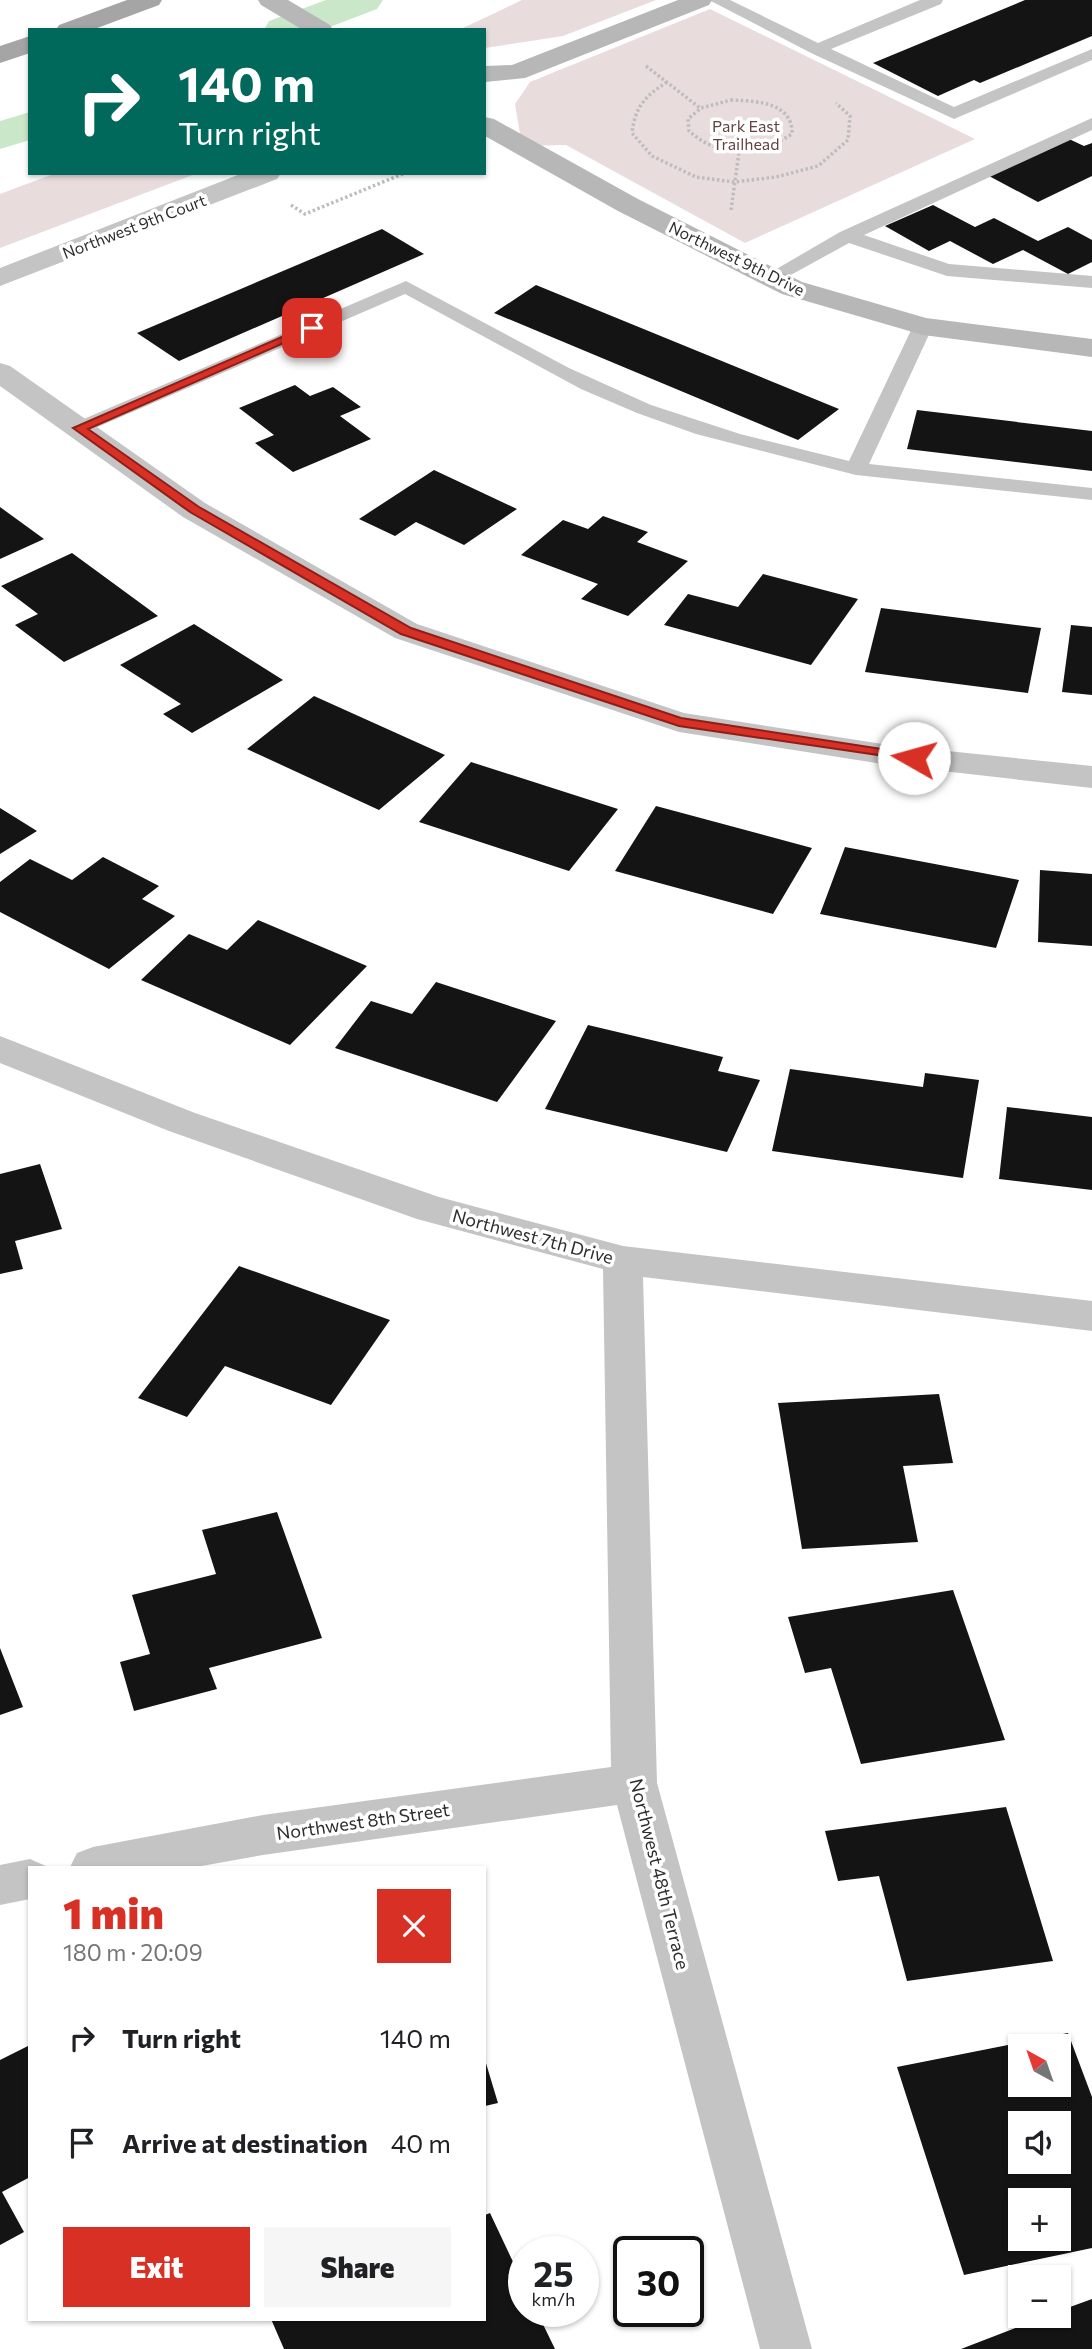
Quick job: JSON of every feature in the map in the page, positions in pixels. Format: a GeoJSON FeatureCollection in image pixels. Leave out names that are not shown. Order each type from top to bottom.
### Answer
{"type":"FeatureCollection","features":[{"type":"Feature","properties":{"kind":"main road"},"geometry":{"type":"LineString","coordinates":[[73,28],[150,0]]}},
{"type":"Feature","properties":{"kind":"main road"},"geometry":{"type":"LineString","coordinates":[[0,55],[28,45]]}},
{"type":"Feature","properties":{"kind":"street"},"geometry":{"type":"LineString","coordinates":[[486,74],[516,73],[700,0]]}},
{"type":"Feature","properties":{"kind":"street"},"geometry":{"type":"LineString","coordinates":[[280,6],[318,28]]}},
{"type":"Feature","properties":{"kind":"street"},"geometry":{"type":"LineString","coordinates":[[491,117],[516,73]]}},
{"type":"Feature","properties":{"kind":"street","name":"Northwest 9th Drive"},"geometry":{"type":"LineString","coordinates":[[491,117],[628,205],[792,288],[923,326],[1092,348]]}},
{"type":"Feature","properties":{"kind":"street","name":"Northwest 9th Court"},"geometry":{"type":"LineString","coordinates":[[0,278],[259,177]]}},
{"type":"Feature","properties":{"kind":"street"},"geometry":{"type":"LineString","coordinates":[[0,372],[194,510],[406,631],[679,722],[889,755],[1092,777]]}},
{"type":"Feature","properties":{"kind":"street","name":"Northwest 7th Drive"},"geometry":{"type":"LineString","coordinates":[[0,1049],[182,1122],[431,1209],[623,1260],[1092,1316]]}},
{"type":"Feature","properties":{"kind":"street","name":"Northwest 48th Terrace"},"geometry":{"type":"LineString","coordinates":[[623,1260],[634,1783],[786,2349]]}},
{"type":"Feature","properties":{"kind":"street","name":"Northwest 8th Street"},"geometry":{"type":"LineString","coordinates":[[98,1866],[263,1835],[634,1783]]}},
{"type":"Feature","properties":{"kind":"street"},"geometry":{"type":"LineString","coordinates":[[0,1885],[28,1879]]}},
{"type":"Feature","properties":{"kind":"lane"},"geometry":{"type":"LineString","coordinates":[[717,0],[954,114],[1092,54]]}},
{"type":"Feature","properties":{"kind":"lane"},"geometry":{"type":"LineString","coordinates":[[817,48],[935,0]]}},
{"type":"Feature","properties":{"kind":"lane"},"geometry":{"type":"LineString","coordinates":[[771,278],[847,236],[1092,123]]}},
{"type":"Feature","properties":{"kind":"lane"},"geometry":{"type":"LineString","coordinates":[[847,236],[947,270],[1092,282]]}},
{"type":"Feature","properties":{"kind":"lane"},"geometry":{"type":"LineString","coordinates":[[79,428],[406,287],[521,353],[617,398],[732,439],[856,469],[1092,494]]}},
{"type":"Feature","properties":{"kind":"lane"},"geometry":{"type":"LineString","coordinates":[[856,469],[923,326]]}},
{"type":"Feature","properties":{"kind":"path"},"geometry":{"type":"LineString","coordinates":[[605,38],[701,108]]}},
{"type":"Feature","properties":{"kind":"path"},"geometry":{"type":"LineString","coordinates":[[667,82],[643,97],[633,113],[632,133],[652,156],[696,177],[734,182],[776,177],[818,166],[848,140],[850,116],[833,101]]}},
{"type":"Feature","properties":{"kind":"path"},"geometry":{"type":"LineString","coordinates":[[749,100],[766,104],[790,117],[794,125],[792,134],[784,141],[772,147],[739,152],[722,150],[695,139],[688,131],[687,123],[691,115],[714,103],[749,100]]}},
{"type":"Feature","properties":{"kind":"path"},"geometry":{"type":"LineString","coordinates":[[730,218],[739,152]]}},
{"type":"Feature","properties":{"kind":"path"},"geometry":{"type":"LineString","coordinates":[[259,177],[305,214],[400,175]]}},
{"type":"Feature","properties":{"kind":"green space"},"geometry":{"type":"Polygon","coordinates":[[[522,0],[656,0],[563,36],[486,48],[486,28],[463,28],[522,0]]]}},
{"type":"Feature","properties":{"kind":"green space","name":"Park East Trailhead"},"geometry":{"type":"Polygon","coordinates":[[[710,9],[975,139],[745,243],[566,145],[522,146],[515,104],[530,82],[710,9]]]}},
{"type":"Feature","properties":{"kind":"green space"},"geometry":{"type":"Polygon","coordinates":[[[51,175],[193,175],[0,248],[0,194],[51,175]]]}},
{"type":"Feature","properties":{"kind":"building"},"geometry":{"type":"Polygon","coordinates":[[[1025,0],[1092,0],[1092,36],[980,83],[974,80],[938,96],[873,63],[1025,0]]]}},
{"type":"Feature","properties":{"kind":"building"},"geometry":{"type":"Polygon","coordinates":[[[1069,139],[1084,146],[1092,143],[1092,176],[1038,202],[989,176],[1069,139]]]}},
{"type":"Feature","properties":{"kind":"building"},"geometry":{"type":"Polygon","coordinates":[[[933,205],[975,227],[994,218],[1038,241],[1068,227],[1092,240],[1092,262],[1068,274],[1023,250],[993,264],[950,241],[929,251],[885,226],[933,205]]]}},
{"type":"Feature","properties":{"kind":"building"},"geometry":{"type":"Polygon","coordinates":[[[382,229],[424,254],[179,361],[137,333],[382,229]]]}},
{"type":"Feature","properties":{"kind":"building"},"geometry":{"type":"Polygon","coordinates":[[[536,285],[839,409],[798,440],[494,313],[536,285]]]}},
{"type":"Feature","properties":{"kind":"building"},"geometry":{"type":"Polygon","coordinates":[[[295,385],[310,396],[333,387],[361,407],[340,416],[371,439],[293,472],[255,443],[274,435],[239,408],[295,385]]]}},
{"type":"Feature","properties":{"kind":"building"},"geometry":{"type":"Polygon","coordinates":[[[917,410],[1092,431],[1092,471],[907,449],[917,410]]]}},
{"type":"Feature","properties":{"kind":"building"},"geometry":{"type":"Polygon","coordinates":[[[434,470],[517,509],[464,545],[416,522],[395,536],[359,519],[434,470]]]}},
{"type":"Feature","properties":{"kind":"building"},"geometry":{"type":"Polygon","coordinates":[[[0,507],[44,539],[0,559],[0,507]]]}},
{"type":"Feature","properties":{"kind":"building"},"geometry":{"type":"Polygon","coordinates":[[[603,516],[648,532],[637,542],[688,561],[628,616],[581,599],[598,584],[521,555],[563,520],[588,529],[603,516]]]}},
{"type":"Feature","properties":{"kind":"building"},"geometry":{"type":"Polygon","coordinates":[[[72,553],[158,616],[64,662],[15,625],[38,614],[1,586],[72,553]]]}},
{"type":"Feature","properties":{"kind":"building"},"geometry":{"type":"Polygon","coordinates":[[[763,574],[858,599],[811,665],[664,625],[688,594],[738,607],[763,574]]]}},
{"type":"Feature","properties":{"kind":"building"},"geometry":{"type":"Polygon","coordinates":[[[881,608],[1041,628],[1028,693],[865,672],[881,608]]]}},
{"type":"Feature","properties":{"kind":"building"},"geometry":{"type":"Polygon","coordinates":[[[194,624],[283,680],[192,733],[163,714],[181,704],[120,665],[194,624]]]}},
{"type":"Feature","properties":{"kind":"building"},"geometry":{"type":"Polygon","coordinates":[[[1071,625],[1092,627],[1092,695],[1062,692],[1071,625]]]}},
{"type":"Feature","properties":{"kind":"building"},"geometry":{"type":"Polygon","coordinates":[[[314,696],[445,755],[379,810],[247,749],[314,696]]]}},
{"type":"Feature","properties":{"kind":"building"},"geometry":{"type":"Polygon","coordinates":[[[471,762],[618,809],[569,871],[419,822],[471,762]]]}},
{"type":"Feature","properties":{"kind":"building"},"geometry":{"type":"Polygon","coordinates":[[[656,806],[812,848],[773,914],[615,871],[656,806]]]}},
{"type":"Feature","properties":{"kind":"building"},"geometry":{"type":"Polygon","coordinates":[[[0,808],[37,831],[0,854],[0,808]]]}},
{"type":"Feature","properties":{"kind":"building"},"geometry":{"type":"Polygon","coordinates":[[[845,847],[1019,880],[996,948],[820,914],[845,847]]]}},
{"type":"Feature","properties":{"kind":"building"},"geometry":{"type":"Polygon","coordinates":[[[103,857],[159,886],[142,899],[175,916],[109,969],[0,912],[0,882],[30,859],[72,880],[103,857]]]}},
{"type":"Feature","properties":{"kind":"building"},"geometry":{"type":"Polygon","coordinates":[[[1040,870],[1092,874],[1092,946],[1038,942],[1040,870]]]}},
{"type":"Feature","properties":{"kind":"building"},"geometry":{"type":"Polygon","coordinates":[[[258,920],[367,966],[290,1045],[141,980],[189,934],[227,950],[258,920]]]}},
{"type":"Feature","properties":{"kind":"building"},"geometry":{"type":"Polygon","coordinates":[[[436,982],[556,1021],[497,1102],[335,1048],[371,1001],[412,1014],[436,982]]]}},
{"type":"Feature","properties":{"kind":"building"},"geometry":{"type":"Polygon","coordinates":[[[588,1025],[723,1057],[718,1071],[760,1080],[727,1152],[545,1109],[588,1025]]]}},
{"type":"Feature","properties":{"kind":"building"},"geometry":{"type":"Polygon","coordinates":[[[790,1069],[923,1087],[925,1073],[979,1080],[963,1178],[772,1151],[790,1069]]]}},
{"type":"Feature","properties":{"kind":"building"},"geometry":{"type":"Polygon","coordinates":[[[1007,1107],[1092,1117],[1092,1190],[999,1179],[1007,1107]]]}},
{"type":"Feature","properties":{"kind":"building"},"geometry":{"type":"Polygon","coordinates":[[[40,1164],[62,1229],[15,1241],[23,1269],[0,1274],[0,1174],[40,1164]]]}},
{"type":"Feature","properties":{"kind":"building"},"geometry":{"type":"Polygon","coordinates":[[[239,1266],[390,1320],[331,1405],[225,1366],[187,1417],[138,1398],[239,1266]]]}},
{"type":"Feature","properties":{"kind":"building"},"geometry":{"type":"Polygon","coordinates":[[[939,1394],[953,1463],[903,1466],[918,1542],[802,1549],[778,1403],[939,1394]]]}},
{"type":"Feature","properties":{"kind":"building"},"geometry":{"type":"Polygon","coordinates":[[[277,1512],[322,1638],[209,1668],[217,1689],[134,1711],[120,1662],[150,1654],[132,1595],[216,1574],[202,1530],[277,1512]]]}},
{"type":"Feature","properties":{"kind":"building"},"geometry":{"type":"Polygon","coordinates":[[[953,1590],[1005,1740],[861,1764],[831,1668],[805,1673],[788,1617],[953,1590]]]}},
{"type":"Feature","properties":{"kind":"building"},"geometry":{"type":"Polygon","coordinates":[[[0,1648],[23,1707],[0,1715],[0,1648]]]}},
{"type":"Feature","properties":{"kind":"building"},"geometry":{"type":"Polygon","coordinates":[[[1006,1807],[1053,1961],[907,1981],[879,1876],[838,1881],[825,1831],[1006,1807]]]}},
{"type":"Feature","properties":{"kind":"building"},"geometry":{"type":"Polygon","coordinates":[[[1071,2041],[1092,2097],[1092,2248],[964,2275],[897,2067],[1008,2045],[1008,2097],[1071,2097],[1071,2041]]]}},
{"type":"Feature","properties":{"kind":"building"},"geometry":{"type":"Polygon","coordinates":[[[28,2046],[28,2178],[2,2192],[24,2232],[0,2245],[0,2060],[28,2046]]]}},
{"type":"Feature","properties":{"kind":"building"},"geometry":{"type":"Polygon","coordinates":[[[486,2063],[498,2103],[486,2106],[486,2063]]]}},
{"type":"Feature","properties":{"kind":"building"},"geometry":{"type":"Polygon","coordinates":[[[490,2213],[508,2251],[508,2327],[544,2327],[555,2349],[284,2349],[272,2321],[486,2321],[486,2215],[490,2213]]]}},
{"type":"Feature","properties":{"kind":"building"},"geometry":{"type":"Polygon","coordinates":[[[1092,2299],[1092,2349],[961,2349],[1015,2328],[1071,2328],[1071,2307],[1092,2299]]]}},
{"type":"Feature","properties":{"kind":"waterway"},"geometry":{"type":"LineString","coordinates":[[289,28],[363,0]]}},
{"type":"Feature","properties":{"kind":"waterway"},"geometry":{"type":"LineString","coordinates":[[0,136],[28,126]]}},
{"type":"Feature","properties":{"kind":"route"},"geometry":{"type":"LineString","coordinates":[[312,328],[79,428],[194,510],[406,631],[679,722],[914,758]]}}]}
